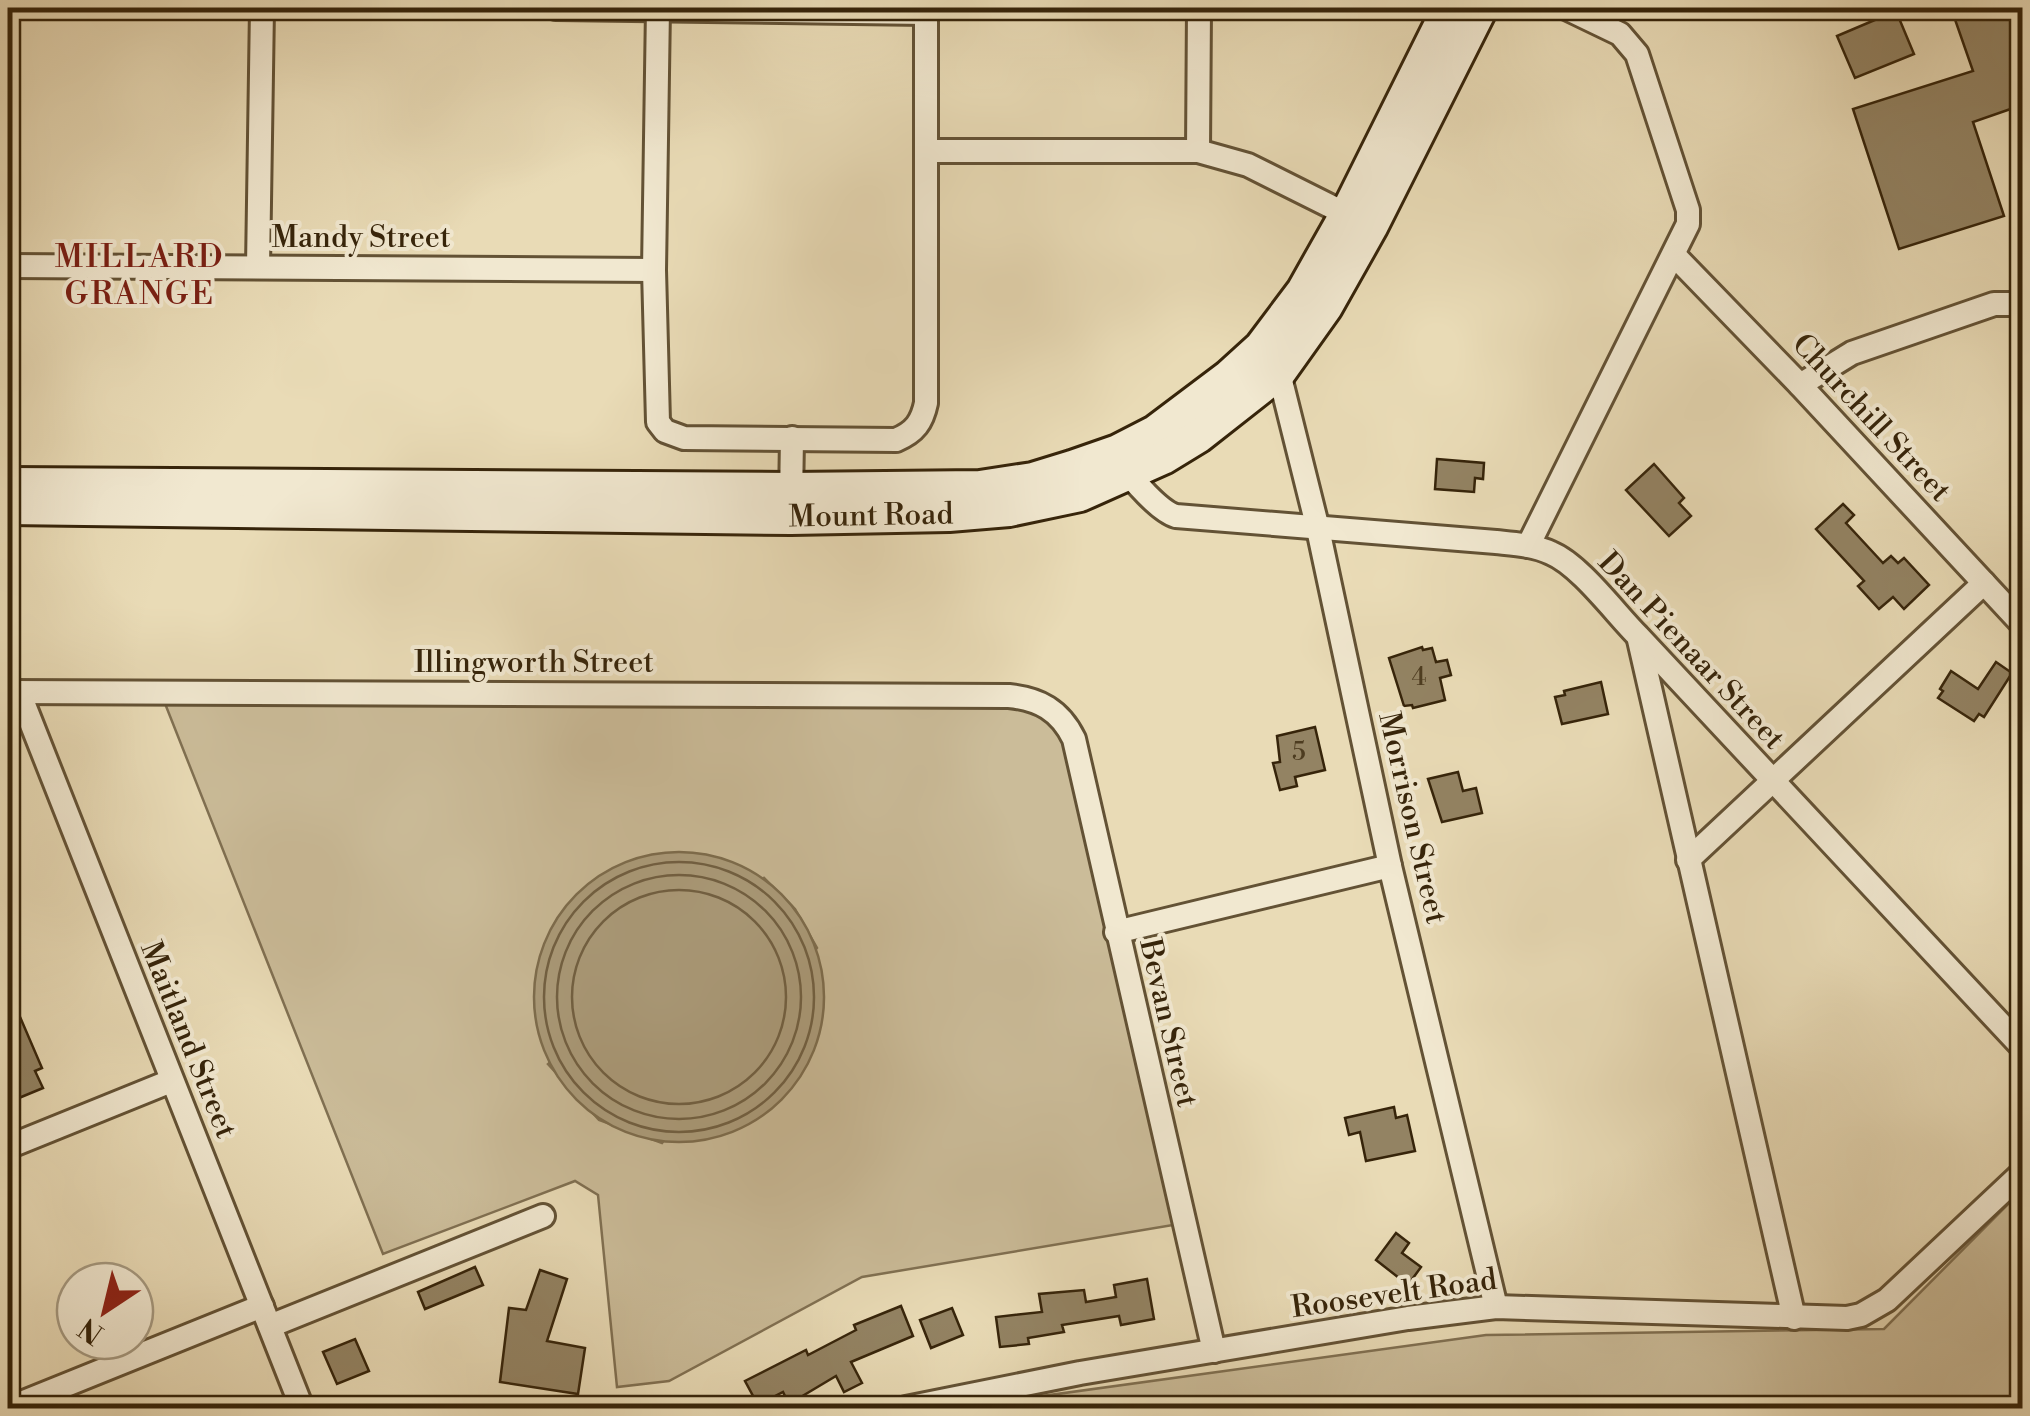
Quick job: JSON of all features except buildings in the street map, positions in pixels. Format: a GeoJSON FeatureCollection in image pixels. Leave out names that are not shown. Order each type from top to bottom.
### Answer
{"type":"FeatureCollection","features":[{"type":"Feature","properties":{"kind":"main road","name":"Mount Road"},"geometry":{"type":"LineString","coordinates":[[8,484],[306,498],[791,504],[949,516],[1009,510],[1080,495],[1123,463],[1200,436],[1270,360],[1326,307],[1448,8]]}},
{"type":"Feature","properties":{"kind":"main road","name":"Mount Road"},"geometry":{"type":"LineString","coordinates":[[1359,220],[1481,8]]}},
{"type":"Feature","properties":{"kind":"main road","name":"Mount Road"},"geometry":{"type":"LineString","coordinates":[[8,508],[306,498]]}},
{"type":"Feature","properties":{"kind":"street"},"geometry":{"type":"LineString","coordinates":[[258,268],[262,8]]}},
{"type":"Feature","properties":{"kind":"street"},"geometry":{"type":"LineString","coordinates":[[556,8],[658,8],[926,10],[926,403],[923,416],[910,434],[896,440],[684,438],[665,431],[658,422],[654,270],[658,8]]}},
{"type":"Feature","properties":{"kind":"street"},"geometry":{"type":"LineString","coordinates":[[1198,151],[1199,8]]}},
{"type":"Feature","properties":{"kind":"street"},"geometry":{"type":"LineString","coordinates":[[1528,546],[1684,237],[1688,210],[1637,54],[1620,34],[1566,8]]}},
{"type":"Feature","properties":{"kind":"street"},"geometry":{"type":"LineString","coordinates":[[926,152],[1198,151],[1248,165],[1359,220]]}},
{"type":"Feature","properties":{"kind":"street","name":"Churchill Street"},"geometry":{"type":"LineString","coordinates":[[1674,255],[2022,624]]}},
{"type":"Feature","properties":{"kind":"street","name":"Mandy Street"},"geometry":{"type":"LineString","coordinates":[[8,266],[654,270]]}},
{"type":"Feature","properties":{"kind":"street"},"geometry":{"type":"LineString","coordinates":[[1800,385],[1836,360],[1870,347],[1994,304],[2016,304],[2022,308]]}},
{"type":"Feature","properties":{"kind":"street","name":"Morrison Street"},"geometry":{"type":"LineString","coordinates":[[1270,360],[1318,529],[1390,866],[1496,1307]]}},
{"type":"Feature","properties":{"kind":"street"},"geometry":{"type":"LineString","coordinates":[[791,504],[792,438]]}},
{"type":"Feature","properties":{"kind":"street","name":"Dan Pienaar Street"},"geometry":{"type":"LineString","coordinates":[[1123,463],[1165,512],[1176,516],[1528,546],[1566,562],[2022,1047]]}},
{"type":"Feature","properties":{"kind":"street"},"geometry":{"type":"LineString","coordinates":[[1688,860],[1984,583]]}},
{"type":"Feature","properties":{"kind":"street"},"geometry":{"type":"LineString","coordinates":[[1638,636],[1794,1318]]}},
{"type":"Feature","properties":{"kind":"street","name":"Illingworth Street"},"geometry":{"type":"LineString","coordinates":[[13,692],[1009,696],[1039,702],[1056,712]]}},
{"type":"Feature","properties":{"kind":"street","name":"Maitland Street"},"geometry":{"type":"LineString","coordinates":[[13,692],[302,1408]]}},
{"type":"Feature","properties":{"kind":"street","name":"Bevan Street"},"geometry":{"type":"LineString","coordinates":[[1056,712],[1074,738],[1214,1351]]}},
{"type":"Feature","properties":{"kind":"street"},"geometry":{"type":"LineString","coordinates":[[1116,932],[1390,866]]}},
{"type":"Feature","properties":{"kind":"street"},"geometry":{"type":"LineString","coordinates":[[8,1147],[171,1081]]}},
{"type":"Feature","properties":{"kind":"street","name":"Roosevelt Road"},"geometry":{"type":"LineString","coordinates":[[906,1408],[1027,1382],[1408,1318],[1496,1307],[1848,1318],[1887,1300],[2022,1173]]}},
{"type":"Feature","properties":{"kind":"street"},"geometry":{"type":"LineString","coordinates":[[10,1408],[543,1216]]}},
{"type":"Feature","properties":{"kind":"shaded area"},"geometry":{"type":"Polygon","coordinates":[[[164,701],[1018,706],[1054,723],[1066,748],[1173,1225],[862,1277],[669,1381],[617,1387],[598,1195],[575,1181],[383,1254],[164,701]],[[764,878],[548,1064],[599,1120],[662,1143],[817,948],[795,909],[764,878]]]}},
{"type":"Feature","properties":{"kind":"shaded area"},"geometry":{"type":"Polygon","coordinates":[[[2022,1190],[2022,1408],[955,1408],[1486,1335],[1884,1329],[2022,1190]]]}},
{"type":"Feature","properties":{"kind":"water"},"geometry":{"type":"Polygon","coordinates":[[[679,852],[734,863],[781,895],[813,942],[824,997],[813,1052],[781,1099],[734,1131],[679,1142],[624,1131],[577,1099],[545,1052],[534,997],[545,942],[577,895],[624,863],[679,852]]]}},
{"type":"Feature","properties":{"kind":"district","name":"MILLARD GRANGE"},"geometry":{"type":"Point","coordinates":[140,276]}}]}
